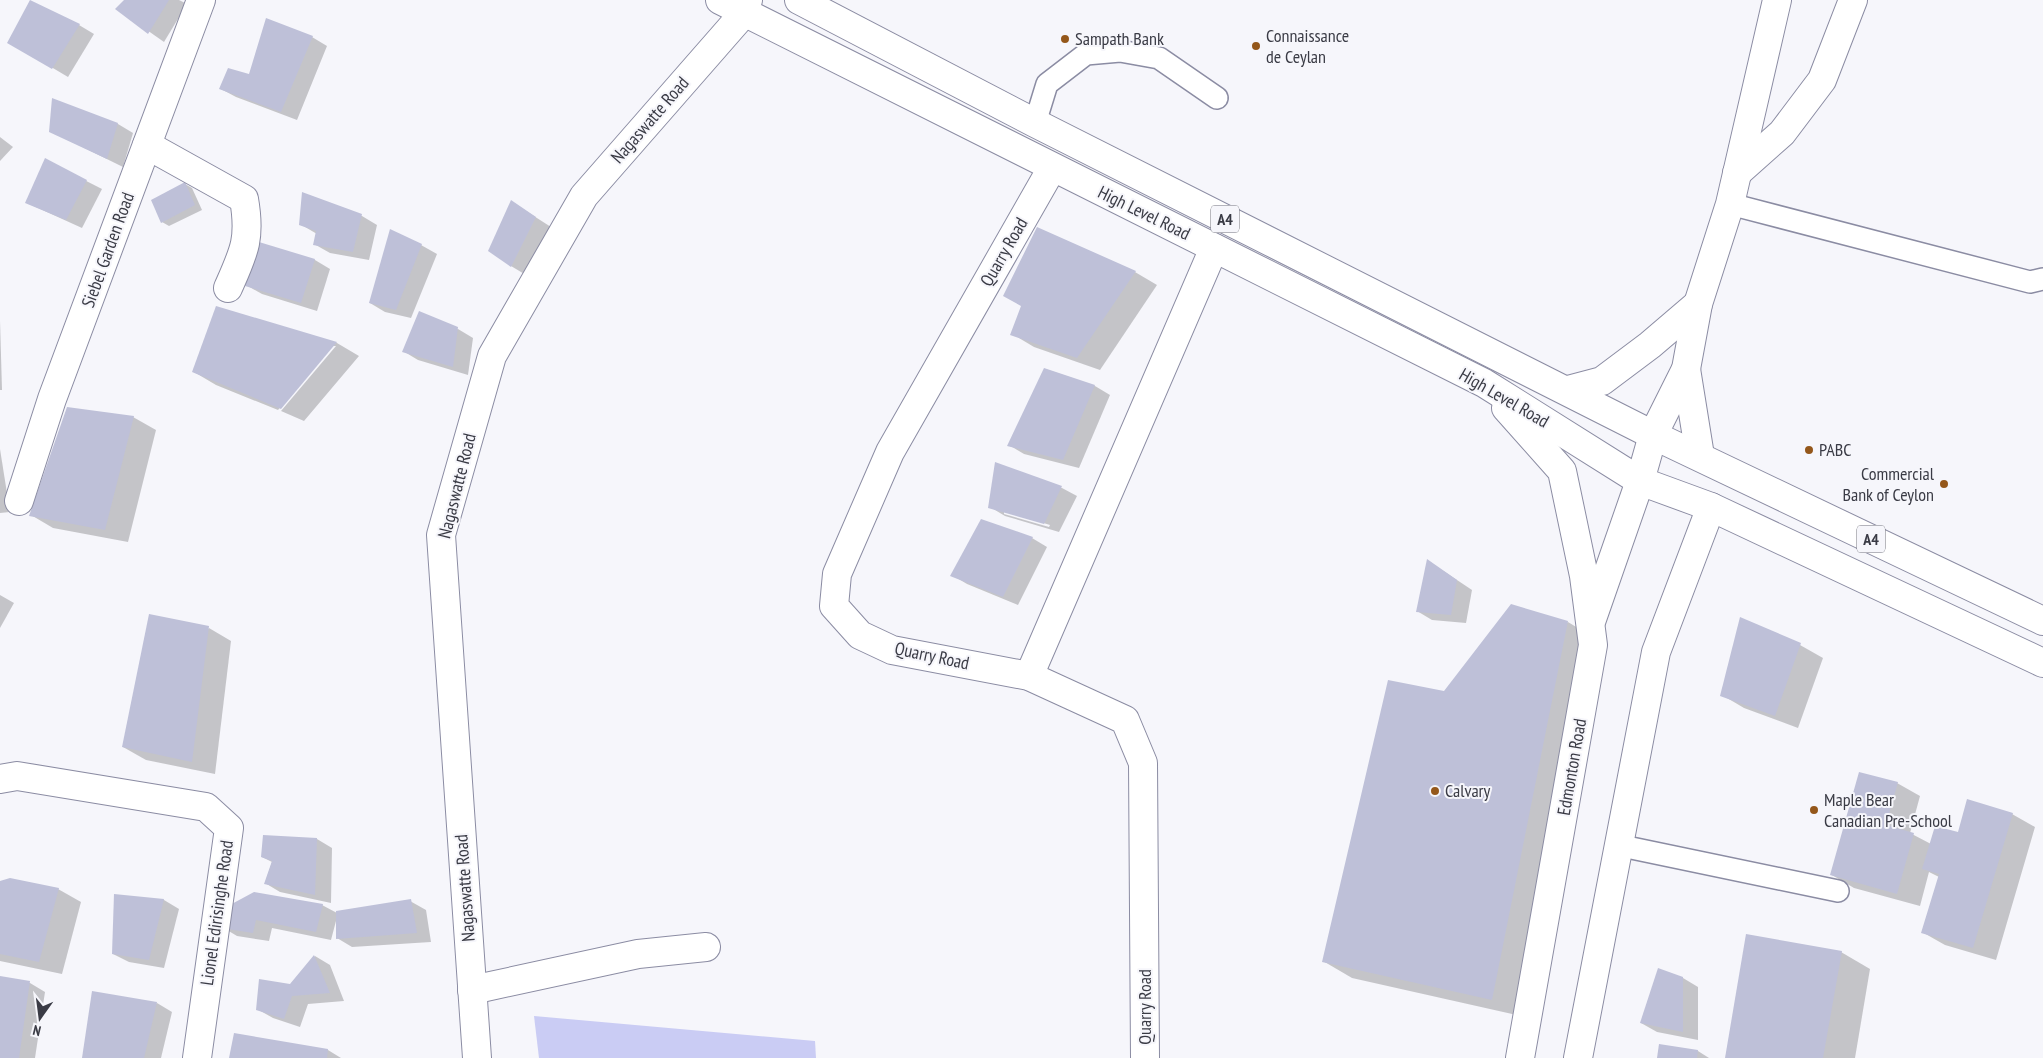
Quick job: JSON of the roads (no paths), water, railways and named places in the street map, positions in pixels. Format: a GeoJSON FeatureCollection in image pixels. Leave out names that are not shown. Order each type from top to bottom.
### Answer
{"type":"FeatureCollection","features":[{"type":"Feature","properties":{"kind":"main road","name":"Siebel Garden Road"},"geometry":{"type":"LineString","coordinates":[[19,501],[52,399],[201,0]]}},
{"type":"Feature","properties":{"kind":"main road","name":"High Level Road"},"geometry":{"type":"LineString","coordinates":[[799,0],[1035,123],[1653,434]]}},
{"type":"Feature","properties":{"kind":"main road"},"geometry":{"type":"LineString","coordinates":[[1578,1058],[1656,652],[1711,507],[1700,456],[1686,369],[1698,304],[1730,204],[1777,0]]}},
{"type":"Feature","properties":{"kind":"main road"},"geometry":{"type":"LineString","coordinates":[[1738,173],[1782,133],[1822,80],[1853,0]]}},
{"type":"Feature","properties":{"kind":"main road","name":"High Level Road"},"geometry":{"type":"LineString","coordinates":[[737,4],[1052,168],[1484,383],[1640,481]]}},
{"type":"Feature","properties":{"kind":"main road","name":"Nagaswatte Road"},"geometry":{"type":"LineString","coordinates":[[477,1058],[441,535],[492,356],[584,196],[737,4]]}},
{"type":"Feature","properties":{"kind":"main road"},"geometry":{"type":"LineString","coordinates":[[147,144],[244,199],[248,225],[243,254],[228,288]]}},
{"type":"Feature","properties":{"kind":"main road","name":"Quarry Road"},"geometry":{"type":"LineString","coordinates":[[1052,168],[890,452],[837,574],[834,606],[860,635],[892,650],[1029,676],[1125,720],[1143,763],[1145,1058]]}},
{"type":"Feature","properties":{"kind":"main road"},"geometry":{"type":"LineString","coordinates":[[1029,676],[1214,248]]}},
{"type":"Feature","properties":{"kind":"main road"},"geometry":{"type":"LineString","coordinates":[[1568,390],[1602,381],[1650,345],[1698,304]]}},
{"type":"Feature","properties":{"kind":"main road","name":"Edmonton Road"},"geometry":{"type":"LineString","coordinates":[[1520,1058],[1593,645],[1590,623],[1640,481],[1653,434],[1686,369]]}},
{"type":"Feature","properties":{"kind":"main road"},"geometry":{"type":"LineString","coordinates":[[1484,383],[1562,471],[1584,576],[1590,623]]}},
{"type":"Feature","properties":{"kind":"main road","name":"A4"},"geometry":{"type":"LineString","coordinates":[[1653,434],[2043,621]]}},
{"type":"Feature","properties":{"kind":"main road","name":"A4"},"geometry":{"type":"LineString","coordinates":[[1640,481],[1711,507],[2043,664]]}},
{"type":"Feature","properties":{"kind":"main road","name":"Lionel Edirisinghe Road"},"geometry":{"type":"LineString","coordinates":[[0,779],[17,776],[206,807],[229,828],[197,1058]]}},
{"type":"Feature","properties":{"kind":"main road"},"geometry":{"type":"LineString","coordinates":[[472,990],[638,954],[706,946]]}},
{"type":"Feature","properties":{"kind":"lane"},"geometry":{"type":"LineString","coordinates":[[1035,123],[1047,84],[1086,54],[1120,51],[1160,58],[1217,98]]}},
{"type":"Feature","properties":{"kind":"lane"},"geometry":{"type":"LineString","coordinates":[[1730,204],[2030,282],[2043,279]]}},
{"type":"Feature","properties":{"kind":"lane"},"geometry":{"type":"LineString","coordinates":[[1618,845],[1838,891]]}},
{"type":"Feature","properties":{"kind":"place","name":"Sampath Bank"},"geometry":{"type":"Point","coordinates":[1065,39]}},
{"type":"Feature","properties":{"kind":"place","name":"Connaissance de Ceylan"},"geometry":{"type":"Point","coordinates":[1256,46]}},
{"type":"Feature","properties":{"kind":"place","name":"PABC"},"geometry":{"type":"Point","coordinates":[1809,450]}},
{"type":"Feature","properties":{"kind":"place","name":"Commercial Bank of Ceylon"},"geometry":{"type":"Point","coordinates":[1944,484]}},
{"type":"Feature","properties":{"kind":"place","name":"Calvary"},"geometry":{"type":"Point","coordinates":[1435,791]}},
{"type":"Feature","properties":{"kind":"place","name":"Maple Bear Canadian Pre-School"},"geometry":{"type":"Point","coordinates":[1814,810]}}]}
